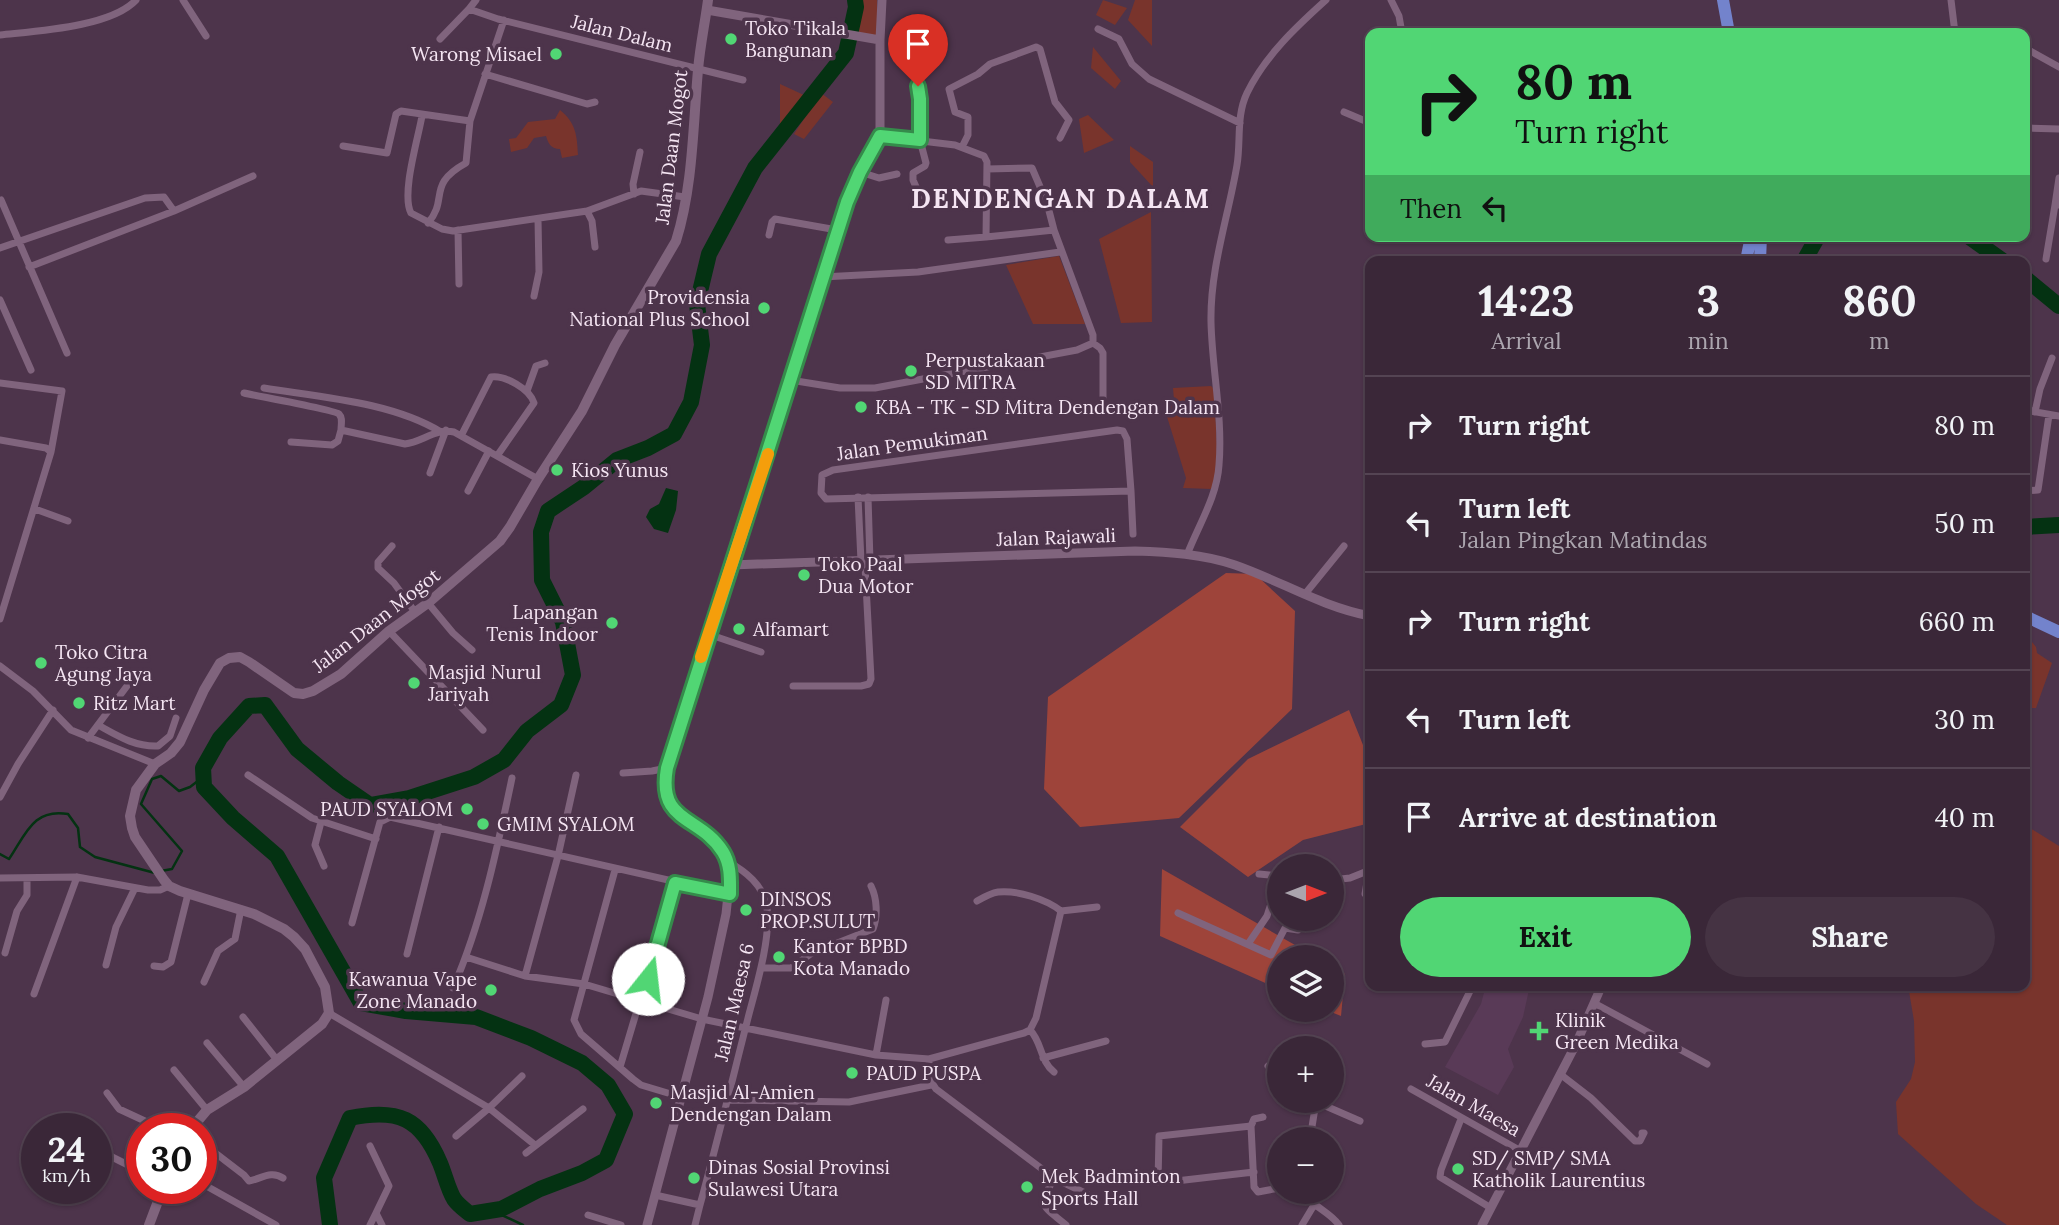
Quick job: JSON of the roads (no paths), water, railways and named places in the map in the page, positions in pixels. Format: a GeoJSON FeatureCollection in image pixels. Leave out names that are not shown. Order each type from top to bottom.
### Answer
{"type":"FeatureCollection","features":[{"type":"Feature","properties":{"kind":"highway"},"geometry":{"type":"LineString","coordinates":[[1723,0],[1728,28]]}},
{"type":"Feature","properties":{"kind":"highway"},"geometry":{"type":"LineString","coordinates":[[2030,618],[2059,632]]}},
{"type":"Feature","properties":{"kind":"main road","name":"Jalan Daan Mogot"},"geometry":{"type":"LineString","coordinates":[[166,883],[135,837],[130,816],[136,790],[155,764],[180,742],[220,663],[229,658],[240,657],[285,689],[303,694],[341,674],[389,631],[428,603],[500,541],[582,411],[615,345],[670,255],[681,224],[707,5]]}},
{"type":"Feature","properties":{"kind":"main road"},"geometry":{"type":"LineString","coordinates":[[166,883],[188,894],[241,909],[284,929],[305,949],[325,987],[329,1013],[322,1024],[244,1087],[204,1113]]}},
{"type":"Feature","properties":{"kind":"main road"},"geometry":{"type":"LineString","coordinates":[[149,1225],[157,1204]]}},
{"type":"Feature","properties":{"kind":"street"},"geometry":{"type":"LineString","coordinates":[[0,35],[83,23],[119,12],[136,0]]}},
{"type":"Feature","properties":{"kind":"street"},"geometry":{"type":"LineString","coordinates":[[183,0],[206,36]]}},
{"type":"Feature","properties":{"kind":"street"},"geometry":{"type":"LineString","coordinates":[[440,39],[476,0]]}},
{"type":"Feature","properties":{"kind":"street"},"geometry":{"type":"LineString","coordinates":[[647,1225],[702,1019],[730,894],[727,861],[718,846],[671,805],[665,793],[667,768],[837,230],[860,172],[880,136],[882,0]]}},
{"type":"Feature","properties":{"kind":"street"},"geometry":{"type":"LineString","coordinates":[[1187,555],[1210,500],[1219,465],[1211,299],[1237,161],[1243,103],[1257,75],[1300,23],[1326,0]]}},
{"type":"Feature","properties":{"kind":"street"},"geometry":{"type":"LineString","coordinates":[[1391,0],[1401,28]]}},
{"type":"Feature","properties":{"kind":"street"},"geometry":{"type":"LineString","coordinates":[[1951,0],[1954,28]]}},
{"type":"Feature","properties":{"kind":"street"},"geometry":{"type":"LineString","coordinates":[[707,5],[880,40]]}},
{"type":"Feature","properties":{"kind":"street","name":"Jalan Dalam"},"geometry":{"type":"LineString","coordinates":[[469,9],[743,80]]}},
{"type":"Feature","properties":{"kind":"street"},"geometry":{"type":"LineString","coordinates":[[428,223],[434,214],[442,182],[453,170],[466,163],[470,121],[504,20]]}},
{"type":"Feature","properties":{"kind":"street"},"geometry":{"type":"LineString","coordinates":[[1098,29],[1119,39],[1132,64],[1149,79],[1240,123]]}},
{"type":"Feature","properties":{"kind":"street"},"geometry":{"type":"LineString","coordinates":[[962,147],[968,137],[968,117],[955,112],[948,90],[978,74],[991,63],[1036,47],[1040,49],[1056,104],[1069,120],[1060,138]]}},
{"type":"Feature","properties":{"kind":"street"},"geometry":{"type":"LineString","coordinates":[[916,48],[920,140],[926,163],[912,176],[920,196]]}},
{"type":"Feature","properties":{"kind":"street"},"geometry":{"type":"LineString","coordinates":[[2030,51],[2059,67]]}},
{"type":"Feature","properties":{"kind":"street"},"geometry":{"type":"LineString","coordinates":[[485,74],[587,104],[595,102]]}},
{"type":"Feature","properties":{"kind":"street"},"geometry":{"type":"LineString","coordinates":[[343,146],[387,153],[396,114],[401,111],[470,121]]}},
{"type":"Feature","properties":{"kind":"street"},"geometry":{"type":"LineString","coordinates":[[1344,112],[1365,121]]}},
{"type":"Feature","properties":{"kind":"street"},"geometry":{"type":"LineString","coordinates":[[422,116],[409,184],[408,208],[411,213],[445,230],[587,211],[645,191],[685,197]]}},
{"type":"Feature","properties":{"kind":"street"},"geometry":{"type":"LineString","coordinates":[[2030,128],[2059,129]]}},
{"type":"Feature","properties":{"kind":"street"},"geometry":{"type":"LineString","coordinates":[[880,136],[962,147],[984,156],[987,169],[986,237]]}},
{"type":"Feature","properties":{"kind":"street"},"geometry":{"type":"LineString","coordinates":[[634,194],[633,184],[640,152]]}},
{"type":"Feature","properties":{"kind":"street"},"geometry":{"type":"LineString","coordinates":[[987,169],[1032,169],[1047,203],[1060,252],[1093,335],[1093,343]]}},
{"type":"Feature","properties":{"kind":"street"},"geometry":{"type":"LineString","coordinates":[[860,172],[879,178],[897,174]]}},
{"type":"Feature","properties":{"kind":"street"},"geometry":{"type":"LineString","coordinates":[[29,267],[174,211],[253,176]]}},
{"type":"Feature","properties":{"kind":"street"},"geometry":{"type":"LineString","coordinates":[[2046,259],[2057,205],[2059,178]]}},
{"type":"Feature","properties":{"kind":"street"},"geometry":{"type":"LineString","coordinates":[[0,248],[153,196],[167,199],[174,211]]}},
{"type":"Feature","properties":{"kind":"street"},"geometry":{"type":"LineString","coordinates":[[1,200],[67,353]]}},
{"type":"Feature","properties":{"kind":"street"},"geometry":{"type":"LineString","coordinates":[[587,211],[592,221],[595,247]]}},
{"type":"Feature","properties":{"kind":"street"},"geometry":{"type":"LineString","coordinates":[[534,296],[539,272],[538,219]]}},
{"type":"Feature","properties":{"kind":"street"},"geometry":{"type":"LineString","coordinates":[[769,235],[775,219],[837,230]]}},
{"type":"Feature","properties":{"kind":"street"},"geometry":{"type":"LineString","coordinates":[[458,230],[460,285]]}},
{"type":"Feature","properties":{"kind":"street"},"geometry":{"type":"LineString","coordinates":[[948,240],[1054,230]]}},
{"type":"Feature","properties":{"kind":"street"},"geometry":{"type":"LineString","coordinates":[[822,277],[918,272],[1060,252]]}},
{"type":"Feature","properties":{"kind":"street"},"geometry":{"type":"LineString","coordinates":[[0,300],[31,370]]}},
{"type":"Feature","properties":{"kind":"street"},"geometry":{"type":"LineString","coordinates":[[790,380],[840,388],[875,388],[1077,350],[1093,343]]}},
{"type":"Feature","properties":{"kind":"street"},"geometry":{"type":"LineString","coordinates":[[1093,343],[1103,353],[1103,406]]}},
{"type":"Feature","properties":{"kind":"street"},"geometry":{"type":"LineString","coordinates":[[2035,412],[2040,389],[2052,358]]}},
{"type":"Feature","properties":{"kind":"street"},"geometry":{"type":"LineString","coordinates":[[527,390],[536,366],[545,363]]}},
{"type":"Feature","properties":{"kind":"street"},"geometry":{"type":"LineString","coordinates":[[461,436],[491,377],[499,377],[527,390],[534,403],[497,456]]}},
{"type":"Feature","properties":{"kind":"street"},"geometry":{"type":"LineString","coordinates":[[0,383],[62,391],[51,452],[0,619]]}},
{"type":"Feature","properties":{"kind":"street"},"geometry":{"type":"LineString","coordinates":[[264,388],[358,403],[424,421],[461,436],[538,480]]}},
{"type":"Feature","properties":{"kind":"street"},"geometry":{"type":"LineString","coordinates":[[244,393],[338,412],[342,418],[338,441],[332,445],[291,442]]}},
{"type":"Feature","properties":{"kind":"street"},"geometry":{"type":"LineString","coordinates":[[2030,411],[2059,416]]}},
{"type":"Feature","properties":{"kind":"street"},"geometry":{"type":"LineString","coordinates":[[2030,491],[2038,490],[2049,415]]}},
{"type":"Feature","properties":{"kind":"street"},"geometry":{"type":"LineString","coordinates":[[341,430],[405,444],[444,431]]}},
{"type":"Feature","properties":{"kind":"street","name":"Jalan Pemukiman"},"geometry":{"type":"LineString","coordinates":[[1117,430],[1123,431],[1127,439],[1131,491],[868,497],[826,499],[821,494],[822,475],[833,470],[1117,430]]}},
{"type":"Feature","properties":{"kind":"street"},"geometry":{"type":"LineString","coordinates":[[430,473],[444,431]]}},
{"type":"Feature","properties":{"kind":"street"},"geometry":{"type":"LineString","coordinates":[[1,442],[46,448],[51,452]]}},
{"type":"Feature","properties":{"kind":"street"},"geometry":{"type":"LineString","coordinates":[[468,491],[489,451]]}},
{"type":"Feature","properties":{"kind":"street"},"geometry":{"type":"LineString","coordinates":[[1131,491],[1133,534]]}},
{"type":"Feature","properties":{"kind":"street"},"geometry":{"type":"LineString","coordinates":[[793,685],[861,687],[869,684],[872,672],[858,497]]}},
{"type":"Feature","properties":{"kind":"street"},"geometry":{"type":"LineString","coordinates":[[865,562],[868,497]]}},
{"type":"Feature","properties":{"kind":"street"},"geometry":{"type":"LineString","coordinates":[[35,509],[68,521]]}},
{"type":"Feature","properties":{"kind":"street"},"geometry":{"type":"LineString","coordinates":[[392,546],[378,562],[378,568],[394,583],[415,612]]}},
{"type":"Feature","properties":{"kind":"street"},"geometry":{"type":"LineString","coordinates":[[1305,594],[1344,547]]}},
{"type":"Feature","properties":{"kind":"street","name":"Jalan Rajawali"},"geometry":{"type":"LineString","coordinates":[[731,565],[1135,551],[1187,555],[1236,566],[1331,606],[1365,616]]}},
{"type":"Feature","properties":{"kind":"street"},"geometry":{"type":"LineString","coordinates":[[428,603],[453,633],[472,650]]}},
{"type":"Feature","properties":{"kind":"street"},"geometry":{"type":"LineString","coordinates":[[389,631],[482,730]]}},
{"type":"Feature","properties":{"kind":"street"},"geometry":{"type":"LineString","coordinates":[[708,634],[761,652]]}},
{"type":"Feature","properties":{"kind":"street"},"geometry":{"type":"LineString","coordinates":[[0,666],[53,710],[71,730],[155,764]]}},
{"type":"Feature","properties":{"kind":"street"},"geometry":{"type":"LineString","coordinates":[[88,738],[130,682]]}},
{"type":"Feature","properties":{"kind":"street"},"geometry":{"type":"LineString","coordinates":[[0,797],[53,710]]}},
{"type":"Feature","properties":{"kind":"street"},"geometry":{"type":"LineString","coordinates":[[98,725],[144,747],[158,746],[170,736],[176,718]]}},
{"type":"Feature","properties":{"kind":"street"},"geometry":{"type":"LineString","coordinates":[[623,773],[667,768]]}},
{"type":"Feature","properties":{"kind":"street"},"geometry":{"type":"LineString","coordinates":[[248,775],[312,818],[376,839]]}},
{"type":"Feature","properties":{"kind":"street"},"geometry":{"type":"LineString","coordinates":[[525,976],[558,856],[576,775]]}},
{"type":"Feature","properties":{"kind":"street"},"geometry":{"type":"LineString","coordinates":[[453,988],[466,957],[498,843],[512,778]]}},
{"type":"Feature","properties":{"kind":"street"},"geometry":{"type":"LineString","coordinates":[[352,923],[380,822],[390,817],[730,894]]}},
{"type":"Feature","properties":{"kind":"street"},"geometry":{"type":"LineString","coordinates":[[321,822],[314,845],[324,866]]}},
{"type":"Feature","properties":{"kind":"street"},"geometry":{"type":"LineString","coordinates":[[407,954],[439,827]]}},
{"type":"Feature","properties":{"kind":"street","name":"Jalan Maesa 6"},"geometry":{"type":"LineString","coordinates":[[695,1225],[761,968],[766,923],[765,901],[751,877],[727,861]]}},
{"type":"Feature","properties":{"kind":"street"},"geometry":{"type":"LineString","coordinates":[[615,870],[574,1020],[577,1028],[593,1046],[640,1085],[681,1097]]}},
{"type":"Feature","properties":{"kind":"street"},"geometry":{"type":"LineString","coordinates":[[1344,879],[1365,871]]}},
{"type":"Feature","properties":{"kind":"street"},"geometry":{"type":"LineString","coordinates":[[1259,874],[1267,875]]}},
{"type":"Feature","properties":{"kind":"street"},"geometry":{"type":"LineString","coordinates":[[0,878],[77,877],[160,890],[166,883]]}},
{"type":"Feature","properties":{"kind":"street"},"geometry":{"type":"LineString","coordinates":[[34,994],[77,877]]}},
{"type":"Feature","properties":{"kind":"street"},"geometry":{"type":"LineString","coordinates":[[5,954],[17,911],[27,895],[27,878]]}},
{"type":"Feature","properties":{"kind":"street"},"geometry":{"type":"LineString","coordinates":[[620,1068],[675,883]]}},
{"type":"Feature","properties":{"kind":"street"},"geometry":{"type":"LineString","coordinates":[[761,968],[791,968],[812,953],[873,929],[875,903],[872,886]]}},
{"type":"Feature","properties":{"kind":"street"},"geometry":{"type":"LineString","coordinates":[[106,965],[116,927],[135,888]]}},
{"type":"Feature","properties":{"kind":"street"},"geometry":{"type":"LineString","coordinates":[[977,901],[998,892],[1009,892],[1027,896],[1061,911],[1097,907]]}},
{"type":"Feature","properties":{"kind":"street"},"geometry":{"type":"LineString","coordinates":[[154,966],[163,967],[171,962],[188,894]]}},
{"type":"Feature","properties":{"kind":"street"},"geometry":{"type":"LineString","coordinates":[[204,982],[218,951],[235,939],[241,909]]}},
{"type":"Feature","properties":{"kind":"street"},"geometry":{"type":"LineString","coordinates":[[466,957],[525,976],[584,984],[702,1019],[876,1055],[929,1059],[1030,1030],[1036,1018],[1061,911]]}},
{"type":"Feature","properties":{"kind":"street"},"geometry":{"type":"LineString","coordinates":[[1178,913],[1267,953]]}},
{"type":"Feature","properties":{"kind":"street"},"geometry":{"type":"LineString","coordinates":[[1248,944],[1267,916]]}},
{"type":"Feature","properties":{"kind":"street"},"geometry":{"type":"LineString","coordinates":[[1425,1044],[1445,1042],[1470,991]]}},
{"type":"Feature","properties":{"kind":"street","name":"Jalan Maesa"},"geometry":{"type":"LineString","coordinates":[[1482,1225],[1599,991]]}},
{"type":"Feature","properties":{"kind":"street"},"geometry":{"type":"LineString","coordinates":[[876,1055],[886,1000]]}},
{"type":"Feature","properties":{"kind":"street"},"geometry":{"type":"LineString","coordinates":[[1594,1003],[1707,1064]]}},
{"type":"Feature","properties":{"kind":"street"},"geometry":{"type":"LineString","coordinates":[[329,1013],[489,1108],[535,1145]]}},
{"type":"Feature","properties":{"kind":"street"},"geometry":{"type":"LineString","coordinates":[[243,1017],[277,1060]]}},
{"type":"Feature","properties":{"kind":"street"},"geometry":{"type":"LineString","coordinates":[[1030,1030],[1036,1037],[1043,1058],[1054,1072]]}},
{"type":"Feature","properties":{"kind":"street"},"geometry":{"type":"LineString","coordinates":[[1043,1058],[1106,1041]]}},
{"type":"Feature","properties":{"kind":"street"},"geometry":{"type":"LineString","coordinates":[[207,1043],[244,1087]]}},
{"type":"Feature","properties":{"kind":"street"},"geometry":{"type":"LineString","coordinates":[[929,1059],[931,1085],[1054,1178],[1087,1194]]}},
{"type":"Feature","properties":{"kind":"street"},"geometry":{"type":"LineString","coordinates":[[174,1070],[207,1110]]}},
{"type":"Feature","properties":{"kind":"street"},"geometry":{"type":"LineString","coordinates":[[1560,1074],[1591,1098],[1635,1140],[1640,1141],[1644,1132],[1642,1133]]}},
{"type":"Feature","properties":{"kind":"street"},"geometry":{"type":"LineString","coordinates":[[456,1136],[523,1076]]}},
{"type":"Feature","properties":{"kind":"street"},"geometry":{"type":"LineString","coordinates":[[727,1100],[849,1102],[931,1085]]}},
{"type":"Feature","properties":{"kind":"street","name":"Jalan Maesa"},"geometry":{"type":"LineString","coordinates":[[1411,1089],[1521,1151]]}},
{"type":"Feature","properties":{"kind":"street"},"geometry":{"type":"LineString","coordinates":[[107,1093],[119,1109],[128,1113]]}},
{"type":"Feature","properties":{"kind":"street"},"geometry":{"type":"LineString","coordinates":[[526,1153],[583,1108]]}},
{"type":"Feature","properties":{"kind":"street"},"geometry":{"type":"LineString","coordinates":[[1342,1113],[1360,1121]]}},
{"type":"Feature","properties":{"kind":"street"},"geometry":{"type":"LineString","coordinates":[[1263,1117],[1254,1119],[1251,1126],[1255,1191],[1267,1190]]}},
{"type":"Feature","properties":{"kind":"street"},"geometry":{"type":"LineString","coordinates":[[1461,1119],[1440,1177],[1491,1208]]}},
{"type":"Feature","properties":{"kind":"street"},"geometry":{"type":"LineString","coordinates":[[1158,1182],[1160,1136],[1251,1126]]}},
{"type":"Feature","properties":{"kind":"street"},"geometry":{"type":"LineString","coordinates":[[370,1146],[389,1186],[370,1225]]}},
{"type":"Feature","properties":{"kind":"street"},"geometry":{"type":"LineString","coordinates":[[217,1154],[249,1181],[278,1174],[283,1178]]}},
{"type":"Feature","properties":{"kind":"street"},"geometry":{"type":"LineString","coordinates":[[1147,1182],[1254,1172]]}},
{"type":"Feature","properties":{"kind":"street"},"geometry":{"type":"LineString","coordinates":[[1054,1178],[1042,1202],[1046,1209],[1066,1225]]}},
{"type":"Feature","properties":{"kind":"street"},"geometry":{"type":"LineString","coordinates":[[217,1192],[276,1225]]}},
{"type":"Feature","properties":{"kind":"street"},"geometry":{"type":"LineString","coordinates":[[655,1195],[699,1205]]}},
{"type":"Feature","properties":{"kind":"street"},"geometry":{"type":"LineString","coordinates":[[1302,1225],[1314,1205],[1332,1216],[1339,1225]]}},
{"type":"Feature","properties":{"kind":"street"},"geometry":{"type":"LineString","coordinates":[[376,1213],[382,1225]]}},
{"type":"Feature","properties":{"kind":"street"},"geometry":{"type":"LineString","coordinates":[[588,1215],[621,1225]]}},
{"type":"Feature","properties":{"kind":"waterway"},"geometry":{"type":"LineString","coordinates":[[330,1225],[324,1178],[350,1118],[382,1114],[395,1116],[416,1126],[433,1148],[454,1199],[470,1214],[501,1209],[606,1160],[625,1114],[608,1085],[582,1063],[531,1038],[476,1017],[406,1011],[361,1003],[277,856],[233,818],[204,787],[203,768],[220,738],[249,706],[265,705],[297,749],[370,805],[409,798],[474,777],[504,760],[527,731],[561,705],[573,675],[563,622],[542,580],[541,532],[548,511],[617,460],[674,434],[691,402],[702,345],[697,304],[709,254],[755,168],[846,53],[856,7],[855,0]]}},
{"type":"Feature","properties":{"kind":"waterway"},"geometry":{"type":"LineString","coordinates":[[1807,256],[1815,242]]}},
{"type":"Feature","properties":{"kind":"waterway"},"geometry":{"type":"LineString","coordinates":[[1976,242],[1996,256]]}},
{"type":"Feature","properties":{"kind":"waterway"},"geometry":{"type":"LineString","coordinates":[[2030,282],[2059,306]]}},
{"type":"Feature","properties":{"kind":"waterway"},"geometry":{"type":"LineString","coordinates":[[2030,527],[2059,525]]}},
{"type":"Feature","properties":{"kind":"waterway"},"geometry":{"type":"LineString","coordinates":[[161,871],[172,869],[182,851],[141,804],[152,779],[161,776],[179,791],[203,777]]}},
{"type":"Feature","properties":{"kind":"waterway"},"geometry":{"type":"LineString","coordinates":[[0,854],[9,859],[38,819],[56,813],[68,814],[78,828],[80,847],[95,857],[155,873]]}},
{"type":"Feature","properties":{"kind":"waterway"},"geometry":{"type":"LineString","coordinates":[[491,1210],[523,1225]]}},
{"type":"Feature","properties":{"kind":"place","name":"Toko Tikala Bangunan"},"geometry":{"type":"Point","coordinates":[731,39]}},
{"type":"Feature","properties":{"kind":"place","name":"Warong Misael"},"geometry":{"type":"Point","coordinates":[556,54]}},
{"type":"Feature","properties":{"kind":"place","name":"Providensia National Plus School"},"geometry":{"type":"Point","coordinates":[764,308]}},
{"type":"Feature","properties":{"kind":"place","name":"Perpustakaan SD MITRA"},"geometry":{"type":"Point","coordinates":[911,371]}},
{"type":"Feature","properties":{"kind":"place","name":"KBA - TK - SD Mitra Dendengan Dalam"},"geometry":{"type":"Point","coordinates":[861,407]}},
{"type":"Feature","properties":{"kind":"place","name":"Kios Yunus"},"geometry":{"type":"Point","coordinates":[557,470]}},
{"type":"Feature","properties":{"kind":"place","name":"Toko Paal Dua Motor"},"geometry":{"type":"Point","coordinates":[804,575]}},
{"type":"Feature","properties":{"kind":"place","name":"Lapangan Tenis Indoor"},"geometry":{"type":"Point","coordinates":[612,623]}},
{"type":"Feature","properties":{"kind":"place","name":"Alfamart"},"geometry":{"type":"Point","coordinates":[739,629]}},
{"type":"Feature","properties":{"kind":"place","name":"Toko Citra Agung Jaya"},"geometry":{"type":"Point","coordinates":[41,663]}},
{"type":"Feature","properties":{"kind":"place","name":"Masjid Nurul Jariyah"},"geometry":{"type":"Point","coordinates":[414,683]}},
{"type":"Feature","properties":{"kind":"place","name":"Ritz Mart"},"geometry":{"type":"Point","coordinates":[79,703]}},
{"type":"Feature","properties":{"kind":"place","name":"PAUD SYALOM"},"geometry":{"type":"Point","coordinates":[467,809]}},
{"type":"Feature","properties":{"kind":"place","name":"GMIM SYALOM"},"geometry":{"type":"Point","coordinates":[483,824]}},
{"type":"Feature","properties":{"kind":"place","name":"DINSOS PROP.SULUT"},"geometry":{"type":"Point","coordinates":[746,910]}},
{"type":"Feature","properties":{"kind":"place","name":"Kantor BPBD Kota Manado"},"geometry":{"type":"Point","coordinates":[779,957]}},
{"type":"Feature","properties":{"kind":"place","name":"Kawanua Vape Zone Manado"},"geometry":{"type":"Point","coordinates":[491,990]}},
{"type":"Feature","properties":{"kind":"place","name":"Klinik Green Medika"},"geometry":{"type":"Point","coordinates":[1539,1031]}},
{"type":"Feature","properties":{"kind":"place","name":"PAUD PUSPA"},"geometry":{"type":"Point","coordinates":[852,1073]}},
{"type":"Feature","properties":{"kind":"place","name":"Masjid Al-Amien Dendengan Dalam"},"geometry":{"type":"Point","coordinates":[656,1103]}},
{"type":"Feature","properties":{"kind":"place","name":"SD/ SMP/ SMA Katholik Laurentius"},"geometry":{"type":"Point","coordinates":[1458,1169]}},
{"type":"Feature","properties":{"kind":"place","name":"Dinas Sosial Provinsi Sulawesi Utara"},"geometry":{"type":"Point","coordinates":[694,1178]}},
{"type":"Feature","properties":{"kind":"place","name":"Mek Badminton Sports Hall"},"geometry":{"type":"Point","coordinates":[1027,1187]}},
{"type":"Feature","properties":{"kind":"district","name":"DENDENGAN DALAM"},"geometry":{"type":"Point","coordinates":[1061,199]}}]}
